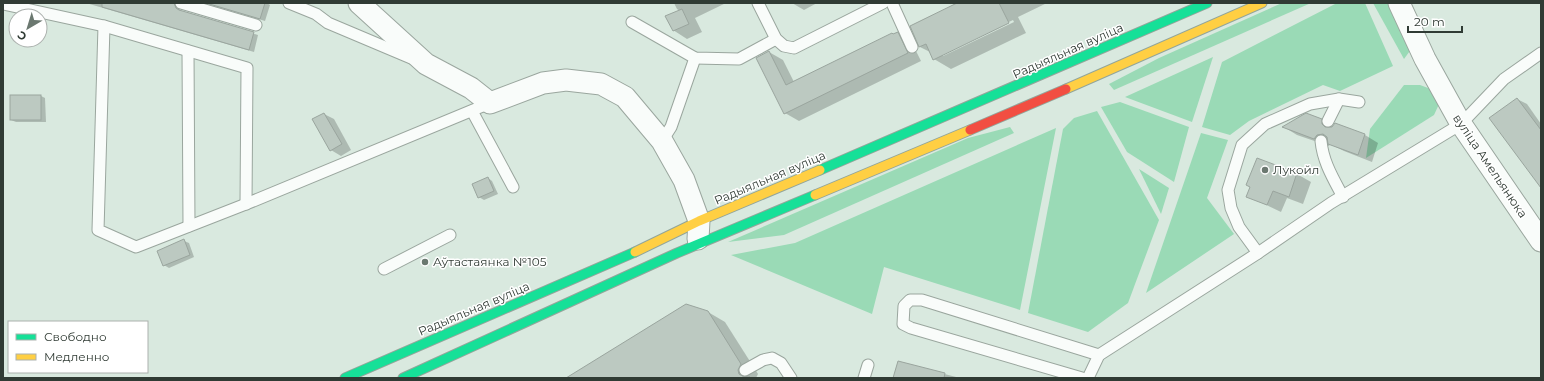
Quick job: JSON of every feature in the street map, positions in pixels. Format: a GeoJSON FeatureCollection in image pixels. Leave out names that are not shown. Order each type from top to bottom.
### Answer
{"type":"FeatureCollection","features":[{"type":"Feature","properties":{"kind":"main road","name":"Радыяльная вуліца"},"geometry":{"type":"LineString","coordinates":[[345,378],[621,258],[699,221],[1027,82],[1207,3]]}},
{"type":"Feature","properties":{"kind":"main road"},"geometry":{"type":"LineString","coordinates":[[403,378],[698,244],[1036,102],[1262,3]]}},
{"type":"Feature","properties":{"kind":"street"},"geometry":{"type":"LineString","coordinates":[[359,3],[426,64],[471,88],[481,107],[543,83],[566,80],[601,84],[626,96],[662,141],[684,180],[699,221],[698,244]]}},
{"type":"Feature","properties":{"kind":"street","name":"вуліца Амельянюка"},"geometry":{"type":"LineString","coordinates":[[1399,3],[1425,59],[1461,124],[1541,241]]}},
{"type":"Feature","properties":{"kind":"lane"},"geometry":{"type":"LineString","coordinates":[[181,3],[256,25]]}},
{"type":"Feature","properties":{"kind":"lane"},"geometry":{"type":"LineString","coordinates":[[289,3],[316,14],[328,23],[426,64]]}},
{"type":"Feature","properties":{"kind":"lane"},"geometry":{"type":"LineString","coordinates":[[758,3],[776,39],[784,46],[794,48],[883,3]]}},
{"type":"Feature","properties":{"kind":"lane"},"geometry":{"type":"LineString","coordinates":[[892,3],[912,47]]}},
{"type":"Feature","properties":{"kind":"lane"},"geometry":{"type":"LineString","coordinates":[[3,4],[104,26],[247,68],[246,204]]}},
{"type":"Feature","properties":{"kind":"lane"},"geometry":{"type":"LineString","coordinates":[[632,22],[695,58],[739,58],[776,39]]}},
{"type":"Feature","properties":{"kind":"lane"},"geometry":{"type":"LineString","coordinates":[[104,26],[98,230],[136,247],[246,204],[481,107],[513,187]]}},
{"type":"Feature","properties":{"kind":"lane"},"geometry":{"type":"LineString","coordinates":[[188,51],[189,226]]}},
{"type":"Feature","properties":{"kind":"lane"},"geometry":{"type":"LineString","coordinates":[[1088,378],[1099,355],[1258,253],[1331,202],[1343,197],[1461,124],[1504,79],[1541,53]]}},
{"type":"Feature","properties":{"kind":"lane"},"geometry":{"type":"LineString","coordinates":[[662,141],[671,127],[695,58]]}},
{"type":"Feature","properties":{"kind":"lane"},"geometry":{"type":"LineString","coordinates":[[1258,253],[1239,227],[1231,208],[1228,190],[1242,145],[1265,124],[1310,104],[1339,99],[1359,102]]}},
{"type":"Feature","properties":{"kind":"lane"},"geometry":{"type":"LineString","coordinates":[[1328,121],[1339,99]]}},
{"type":"Feature","properties":{"kind":"lane"},"geometry":{"type":"LineString","coordinates":[[1321,141],[1322,155],[1343,197]]}},
{"type":"Feature","properties":{"kind":"lane"},"geometry":{"type":"LineString","coordinates":[[384,268],[450,235]]}},
{"type":"Feature","properties":{"kind":"lane"},"geometry":{"type":"LineString","coordinates":[[1082,378],[911,328],[903,324],[904,306],[910,300],[922,300],[1099,355]]}},
{"type":"Feature","properties":{"kind":"lane"},"geometry":{"type":"LineString","coordinates":[[745,370],[763,360],[772,358],[781,363],[791,378]]}},
{"type":"Feature","properties":{"kind":"lane"},"geometry":{"type":"LineString","coordinates":[[864,378],[868,365]]}},
{"type":"Feature","properties":{"kind":"green space"},"geometry":{"type":"Polygon","coordinates":[[[1282,3],[1311,3],[1114,90],[1109,84],[1159,58],[1282,3]]]}},
{"type":"Feature","properties":{"kind":"green space"},"geometry":{"type":"Polygon","coordinates":[[[1337,3],[1365,3],[1393,66],[1340,91],[1323,85],[1249,121],[1230,135],[1202,127],[1222,62],[1337,3]]]}},
{"type":"Feature","properties":{"kind":"green space"},"geometry":{"type":"Polygon","coordinates":[[[1373,3],[1390,3],[1412,48],[1404,59],[1373,3]]]}},
{"type":"Feature","properties":{"kind":"green space"},"geometry":{"type":"Polygon","coordinates":[[[1213,57],[1192,122],[1125,97],[1213,57]]]}},
{"type":"Feature","properties":{"kind":"green space"},"geometry":{"type":"Polygon","coordinates":[[[1404,85],[1420,85],[1436,91],[1440,102],[1434,115],[1366,158],[1370,129],[1404,85]]]}},
{"type":"Feature","properties":{"kind":"green space"},"geometry":{"type":"Polygon","coordinates":[[[1120,102],[1189,127],[1174,182],[1127,152],[1101,107],[1120,102]]]}},
{"type":"Feature","properties":{"kind":"green space"},"geometry":{"type":"Polygon","coordinates":[[[1097,111],[1159,220],[1128,303],[1088,332],[1028,313],[1063,129],[1074,118],[1097,111]]]}},
{"type":"Feature","properties":{"kind":"green space"},"geometry":{"type":"Polygon","coordinates":[[[1010,127],[1014,133],[784,235],[728,242],[968,138],[1010,127]]]}},
{"type":"Feature","properties":{"kind":"green space"},"geometry":{"type":"Polygon","coordinates":[[[1056,128],[1020,310],[884,267],[872,314],[731,255],[795,243],[1056,128]]]}},
{"type":"Feature","properties":{"kind":"green space"},"geometry":{"type":"Polygon","coordinates":[[[1201,133],[1228,140],[1207,198],[1234,234],[1146,293],[1201,133]]]}},
{"type":"Feature","properties":{"kind":"green space"},"geometry":{"type":"Polygon","coordinates":[[[1139,169],[1169,188],[1161,214],[1139,169]]]}},
{"type":"Feature","properties":{"kind":"building"},"geometry":{"type":"Polygon","coordinates":[[[102,3],[174,3],[176,8],[179,10],[254,32],[249,50],[102,7],[102,3]]]}},
{"type":"Feature","properties":{"kind":"building"},"geometry":{"type":"Polygon","coordinates":[[[206,3],[265,3],[260,19],[206,3]]]}},
{"type":"Feature","properties":{"kind":"building"},"geometry":{"type":"Polygon","coordinates":[[[957,3],[999,3],[1009,23],[933,60],[926,44],[919,47],[910,26],[957,3]]]}},
{"type":"Feature","properties":{"kind":"building"},"geometry":{"type":"Polygon","coordinates":[[[682,9],[689,24],[673,31],[665,16],[682,9]]]}},
{"type":"Feature","properties":{"kind":"building"},"geometry":{"type":"Polygon","coordinates":[[[898,32],[908,53],[784,114],[756,58],[769,51],[786,85],[892,33],[898,32]]]}},
{"type":"Feature","properties":{"kind":"building"},"geometry":{"type":"Polygon","coordinates":[[[10,95],[41,95],[41,120],[10,120],[10,95]]]}},
{"type":"Feature","properties":{"kind":"building"},"geometry":{"type":"Polygon","coordinates":[[[1517,98],[1541,130],[1541,188],[1489,118],[1517,98]]]}},
{"type":"Feature","properties":{"kind":"building"},"geometry":{"type":"Polygon","coordinates":[[[324,113],[342,144],[330,151],[312,119],[324,113]]]}},
{"type":"Feature","properties":{"kind":"building"},"geometry":{"type":"Polygon","coordinates":[[[1306,113],[1322,119],[1322,124],[1325,127],[1332,127],[1335,123],[1365,134],[1358,155],[1328,144],[1327,137],[1323,134],[1317,135],[1314,139],[1282,127],[1306,113]]]}},
{"type":"Feature","properties":{"kind":"building"},"geometry":{"type":"Polygon","coordinates":[[[1257,158],[1297,173],[1289,197],[1273,191],[1267,205],[1246,197],[1250,187],[1246,185],[1257,158]]]}},
{"type":"Feature","properties":{"kind":"building"},"geometry":{"type":"Polygon","coordinates":[[[488,177],[494,191],[478,198],[472,184],[488,177]]]}},
{"type":"Feature","properties":{"kind":"building"},"geometry":{"type":"Polygon","coordinates":[[[184,239],[190,255],[163,266],[157,251],[184,239]]]}},
{"type":"Feature","properties":{"kind":"building"},"geometry":{"type":"Polygon","coordinates":[[[686,304],[708,311],[741,364],[738,370],[739,374],[744,377],[749,376],[750,378],[566,378],[686,304]]]}},
{"type":"Feature","properties":{"kind":"building"},"geometry":{"type":"Polygon","coordinates":[[[898,361],[945,373],[944,378],[893,378],[898,361]]]}},
{"type":"Feature","properties":{"kind":"traffic: fast"},"geometry":{"type":"LineString","coordinates":[[820,170],[1207,3]]}},
{"type":"Feature","properties":{"kind":"traffic: fast"},"geometry":{"type":"LineString","coordinates":[[403,378],[677,253],[815,195]]}},
{"type":"Feature","properties":{"kind":"traffic: fast"},"geometry":{"type":"LineString","coordinates":[[345,378],[635,252]]}},
{"type":"Feature","properties":{"kind":"traffic: slow"},"geometry":{"type":"LineString","coordinates":[[1066,89],[1262,3]]}},
{"type":"Feature","properties":{"kind":"traffic: slow"},"geometry":{"type":"LineString","coordinates":[[815,195],[970,130]]}},
{"type":"Feature","properties":{"kind":"traffic: slow"},"geometry":{"type":"LineString","coordinates":[[635,252],[699,221],[820,170]]}},
{"type":"Feature","properties":{"kind":"traffic: jam"},"geometry":{"type":"LineString","coordinates":[[970,130],[1066,89]]}},
{"type":"Feature","properties":{"kind":"place","name":"Лукойл"},"geometry":{"type":"Point","coordinates":[1265,170]}},
{"type":"Feature","properties":{"kind":"place","name":"Аўтастаянка №105"},"geometry":{"type":"Point","coordinates":[425,262]}}]}
